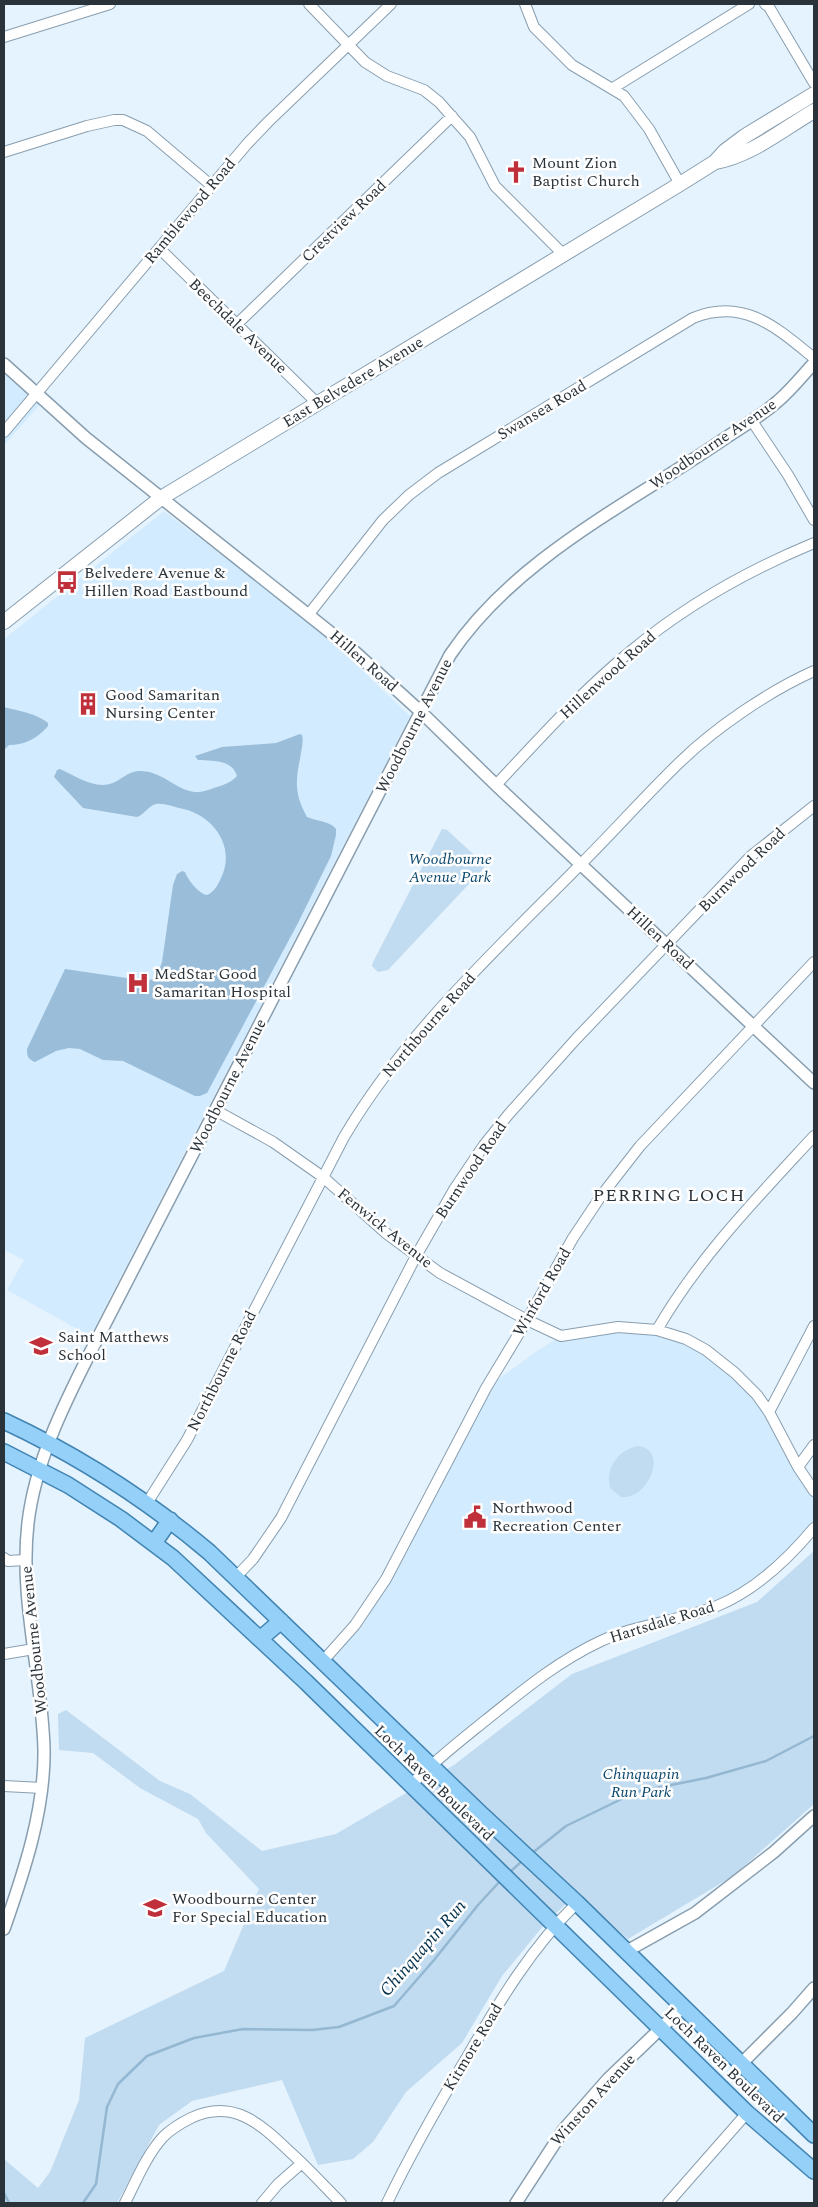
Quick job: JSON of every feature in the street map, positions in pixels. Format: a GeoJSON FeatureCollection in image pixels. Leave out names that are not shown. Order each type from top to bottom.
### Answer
{"type":"FeatureCollection","features":[{"type":"Feature","properties":{"kind":"main road","name":"East Belvedere Avenue"},"geometry":{"type":"LineString","coordinates":[[4,622],[161,498],[716,162],[725,151],[746,136],[814,94]]}},
{"type":"Feature","properties":{"kind":"main road","name":"East Belvedere Avenue"},"geometry":{"type":"LineString","coordinates":[[716,162],[729,160],[749,151],[814,111]]}},
{"type":"Feature","properties":{"kind":"main road","name":"Loch Raven Boulevard"},"geometry":{"type":"LineString","coordinates":[[4,1421],[48,1442],[147,1503],[170,1520],[236,1577],[480,1813],[627,1951],[814,2135]]}},
{"type":"Feature","properties":{"kind":"main road","name":"Loch Raven Boulevard"},"geometry":{"type":"LineString","coordinates":[[4,1452],[40,1469],[92,1500],[154,1543],[187,1570],[555,1924],[747,2113],[814,2171]]}},
{"type":"Feature","properties":{"kind":"main road"},"geometry":{"type":"LineString","coordinates":[[154,1543],[170,1520]]}},
{"type":"Feature","properties":{"kind":"main road"},"geometry":{"type":"LineString","coordinates":[[260,1640],[281,1620]]}},
{"type":"Feature","properties":{"kind":"street"},"geometry":{"type":"LineString","coordinates":[[4,37],[110,4]]}},
{"type":"Feature","properties":{"kind":"street"},"geometry":{"type":"LineString","coordinates":[[309,4],[365,62],[376,70],[424,90],[435,98],[474,143],[485,170],[495,186],[563,254]]}},
{"type":"Feature","properties":{"kind":"street","name":"Ramblewood Road"},"geometry":{"type":"LineString","coordinates":[[4,432],[158,248],[268,122],[391,4]]}},
{"type":"Feature","properties":{"kind":"street"},"geometry":{"type":"LineString","coordinates":[[526,4],[534,26],[572,65],[624,96],[636,111],[680,184]]}},
{"type":"Feature","properties":{"kind":"street"},"geometry":{"type":"LineString","coordinates":[[613,88],[749,4]]}},
{"type":"Feature","properties":{"kind":"street"},"geometry":{"type":"LineString","coordinates":[[764,4],[769,7],[814,83]]}},
{"type":"Feature","properties":{"kind":"street","name":"Crestview Road"},"geometry":{"type":"LineString","coordinates":[[236,325],[452,116]]}},
{"type":"Feature","properties":{"kind":"street"},"geometry":{"type":"LineString","coordinates":[[4,152],[104,121],[123,120],[147,131],[212,186]]}},
{"type":"Feature","properties":{"kind":"street","name":"Beechdale Avenue"},"geometry":{"type":"LineString","coordinates":[[158,248],[317,403]]}},
{"type":"Feature","properties":{"kind":"street","name":"Swansea Road"},"geometry":{"type":"LineString","coordinates":[[309,614],[373,532],[416,490],[438,473],[693,318],[711,312],[726,310],[753,315],[772,326],[814,358]]}},
{"type":"Feature","properties":{"kind":"street","name":"Woodbourne Avenue"},"geometry":{"type":"LineString","coordinates":[[4,1929],[26,1867],[42,1788],[43,1722],[25,1585],[30,1506],[48,1442],[82,1368],[450,655],[462,638],[501,594],[532,566],[752,421],[777,402],[814,363]]}},
{"type":"Feature","properties":{"kind":"street","name":"Hillen Road"},"geometry":{"type":"LineString","coordinates":[[4,364],[86,438],[309,614],[421,712],[496,785],[814,1083]]}},
{"type":"Feature","properties":{"kind":"street"},"geometry":{"type":"LineString","coordinates":[[752,421],[788,475],[814,520]]}},
{"type":"Feature","properties":{"kind":"street","name":"Hillenwood Road"},"geometry":{"type":"LineString","coordinates":[[496,785],[572,705],[646,639],[693,606],[732,583],[814,543]]}},
{"type":"Feature","properties":{"kind":"street","name":"Northbourne Road"},"geometry":{"type":"LineString","coordinates":[[147,1503],[187,1440],[353,1122],[406,1047],[540,904],[681,761],[704,741],[785,686],[814,671]]}},
{"type":"Feature","properties":{"kind":"street","name":"Burnwood Road"},"geometry":{"type":"LineString","coordinates":[[236,1577],[253,1559],[281,1518],[416,1256],[455,1188],[502,1122],[576,1040],[751,856],[814,806]]}},
{"type":"Feature","properties":{"kind":"street","name":"Winford Road"},"geometry":{"type":"LineString","coordinates":[[322,1660],[355,1625],[386,1579],[486,1388],[573,1238],[600,1196],[640,1146],[814,962]]}},
{"type":"Feature","properties":{"kind":"street","name":"Fenwick Avenue"},"geometry":{"type":"LineString","coordinates":[[215,1110],[273,1142],[323,1177],[387,1234],[416,1256],[457,1283],[527,1320],[561,1336],[618,1327],[657,1330],[686,1340],[717,1357],[747,1383],[769,1412],[798,1468],[814,1491]]}},
{"type":"Feature","properties":{"kind":"street"},"geometry":{"type":"LineString","coordinates":[[657,1330],[697,1268],[722,1237],[814,1136]]}},
{"type":"Feature","properties":{"kind":"street"},"geometry":{"type":"LineString","coordinates":[[769,1412],[814,1326]]}},
{"type":"Feature","properties":{"kind":"street"},"geometry":{"type":"LineString","coordinates":[[798,1468],[814,1445]]}},
{"type":"Feature","properties":{"kind":"street","name":"Hartsdale Road"},"geometry":{"type":"LineString","coordinates":[[411,1785],[431,1764],[558,1665],[619,1634],[718,1606],[741,1594],[793,1553],[814,1528]]}},
{"type":"Feature","properties":{"kind":"street"},"geometry":{"type":"LineString","coordinates":[[4,1558],[8,1561],[26,1560]]}},
{"type":"Feature","properties":{"kind":"street"},"geometry":{"type":"LineString","coordinates":[[4,1654],[34,1649]]}},
{"type":"Feature","properties":{"kind":"street"},"geometry":{"type":"LineString","coordinates":[[4,1786],[42,1788]]}},
{"type":"Feature","properties":{"kind":"street"},"geometry":{"type":"LineString","coordinates":[[627,1951],[695,1913],[774,1852],[814,1816]]}},
{"type":"Feature","properties":{"kind":"street","name":"Kitmore Road"},"geometry":{"type":"LineString","coordinates":[[387,2203],[453,2080],[487,2022],[533,1952],[555,1924],[577,1903]]}},
{"type":"Feature","properties":{"kind":"street"},"geometry":{"type":"LineString","coordinates":[[741,2064],[814,1988]]}},
{"type":"Feature","properties":{"kind":"street","name":"Winston Avenue"},"geometry":{"type":"LineString","coordinates":[[516,2203],[564,2129],[608,2079],[683,2007]]}},
{"type":"Feature","properties":{"kind":"street"},"geometry":{"type":"LineString","coordinates":[[125,2203],[148,2159],[164,2137],[174,2128],[198,2114],[220,2110],[244,2116],[258,2123],[302,2163],[341,2203]]}},
{"type":"Feature","properties":{"kind":"street"},"geometry":{"type":"LineString","coordinates":[[668,2203],[747,2113]]}},
{"type":"Feature","properties":{"kind":"street"},"geometry":{"type":"LineString","coordinates":[[262,2203],[278,2184],[302,2163]]}},
{"type":"Feature","properties":{"kind":"shaded area"},"geometry":{"type":"Polygon","coordinates":[[[4,359],[44,400],[4,445],[4,359]]]}},
{"type":"Feature","properties":{"kind":"shaded area","name":"MedStar Good Samaritan Hospital"},"geometry":{"type":"Polygon","coordinates":[[[164,511],[322,632],[410,716],[90,1336],[7,1290],[24,1260],[4,1250],[4,639],[164,511]]]}},
{"type":"Feature","properties":{"kind":"shaded area"},"geometry":{"type":"Polygon","coordinates":[[[4,707],[38,717],[48,723],[48,726],[31,740],[9,745],[4,750],[4,707]]]}},
{"type":"Feature","properties":{"kind":"shaded area"},"geometry":{"type":"Polygon","coordinates":[[[300,734],[303,741],[297,775],[298,795],[307,817],[327,823],[336,829],[331,856],[298,923],[207,1093],[195,1096],[123,1061],[103,1060],[80,1049],[69,1048],[56,1051],[35,1062],[29,1059],[27,1049],[65,969],[150,980],[157,974],[162,962],[173,885],[177,874],[182,871],[185,872],[194,886],[207,895],[217,886],[225,866],[226,854],[218,832],[201,816],[191,811],[162,804],[153,805],[137,817],[83,808],[54,777],[57,770],[60,769],[88,782],[103,785],[117,781],[135,771],[150,772],[188,791],[200,792],[225,784],[237,776],[231,766],[221,762],[198,760],[195,756],[222,747],[276,743],[300,734]]]}},
{"type":"Feature","properties":{"kind":"shaded area"},"geometry":{"type":"Polygon","coordinates":[[[618,1327],[686,1339],[751,1388],[814,1489],[814,1529],[741,1593],[619,1634],[558,1665],[431,1764],[323,1661],[355,1625],[486,1388],[561,1336],[618,1327]]]}},
{"type":"Feature","properties":{"kind":"green space","name":"Woodbourne Avenue Park"},"geometry":{"type":"Polygon","coordinates":[[[442,829],[447,830],[483,863],[484,868],[388,970],[378,972],[372,966],[373,962],[442,829]]]}},
{"type":"Feature","properties":{"kind":"green space"},"geometry":{"type":"Polygon","coordinates":[[[638,1446],[647,1449],[652,1456],[654,1464],[652,1474],[640,1491],[631,1496],[621,1497],[610,1488],[609,1474],[611,1467],[624,1451],[638,1446]]]}},
{"type":"Feature","properties":{"kind":"green space","name":"Chinquapin Run Park"},"geometry":{"type":"Polygon","coordinates":[[[814,1551],[814,1804],[733,1876],[628,1939],[576,1894],[544,1925],[502,1976],[462,2043],[406,2092],[373,2142],[353,2159],[318,2165],[282,2080],[192,2101],[159,2125],[117,2203],[4,2203],[4,2159],[38,2188],[50,2172],[79,2100],[85,2038],[224,1971],[259,1889],[206,1833],[198,1819],[140,1788],[93,1753],[59,1750],[58,1714],[66,1710],[160,1781],[190,1794],[262,1851],[336,1834],[454,1765],[572,1674],[757,1602],[814,1551]]]}},
{"type":"Feature","properties":{"kind":"waterway","name":"Chinquapin Run"},"geometry":{"type":"LineString","coordinates":[[531,1854],[566,1826],[636,1792],[706,1778],[766,1761],[814,1736]]}},
{"type":"Feature","properties":{"kind":"waterway","name":"Chinquapin Run"},"geometry":{"type":"LineString","coordinates":[[510,1872],[522,1861]]}},
{"type":"Feature","properties":{"kind":"waterway","name":"Chinquapin Run"},"geometry":{"type":"LineString","coordinates":[[83,2203],[96,2184],[107,2107],[118,2084],[147,2056],[194,2038],[243,2029],[312,2030],[339,2027],[394,2006],[502,1879]]}},
{"type":"Feature","properties":{"kind":"waterway","name":"Chinquapin Run"},"geometry":{"type":"LineString","coordinates":[[4,2193],[9,2203]]}},
{"type":"Feature","properties":{"kind":"place","name":"Mount Zion Baptist Church"},"geometry":{"type":"Point","coordinates":[516,172]}},
{"type":"Feature","properties":{"kind":"place","name":"Belvedere Avenue & Hillen Road Eastbound"},"geometry":{"type":"Point","coordinates":[67,582]}},
{"type":"Feature","properties":{"kind":"place","name":"Good Samaritan Nursing Center"},"geometry":{"type":"Point","coordinates":[88,704]}},
{"type":"Feature","properties":{"kind":"place","name":"MedStar Good Samaritan Hospital"},"geometry":{"type":"Point","coordinates":[138,983]}},
{"type":"Feature","properties":{"kind":"place","name":"Saint Matthews School"},"geometry":{"type":"Point","coordinates":[41,1346]}},
{"type":"Feature","properties":{"kind":"place","name":"Northwood Recreation Center"},"geometry":{"type":"Point","coordinates":[475,1517]}},
{"type":"Feature","properties":{"kind":"place","name":"Woodbourne Center For Special Education"},"geometry":{"type":"Point","coordinates":[155,1908]}},
{"type":"Feature","properties":{"kind":"district","name":"PERRING LOCH"},"geometry":{"type":"Point","coordinates":[669,1195]}}]}
